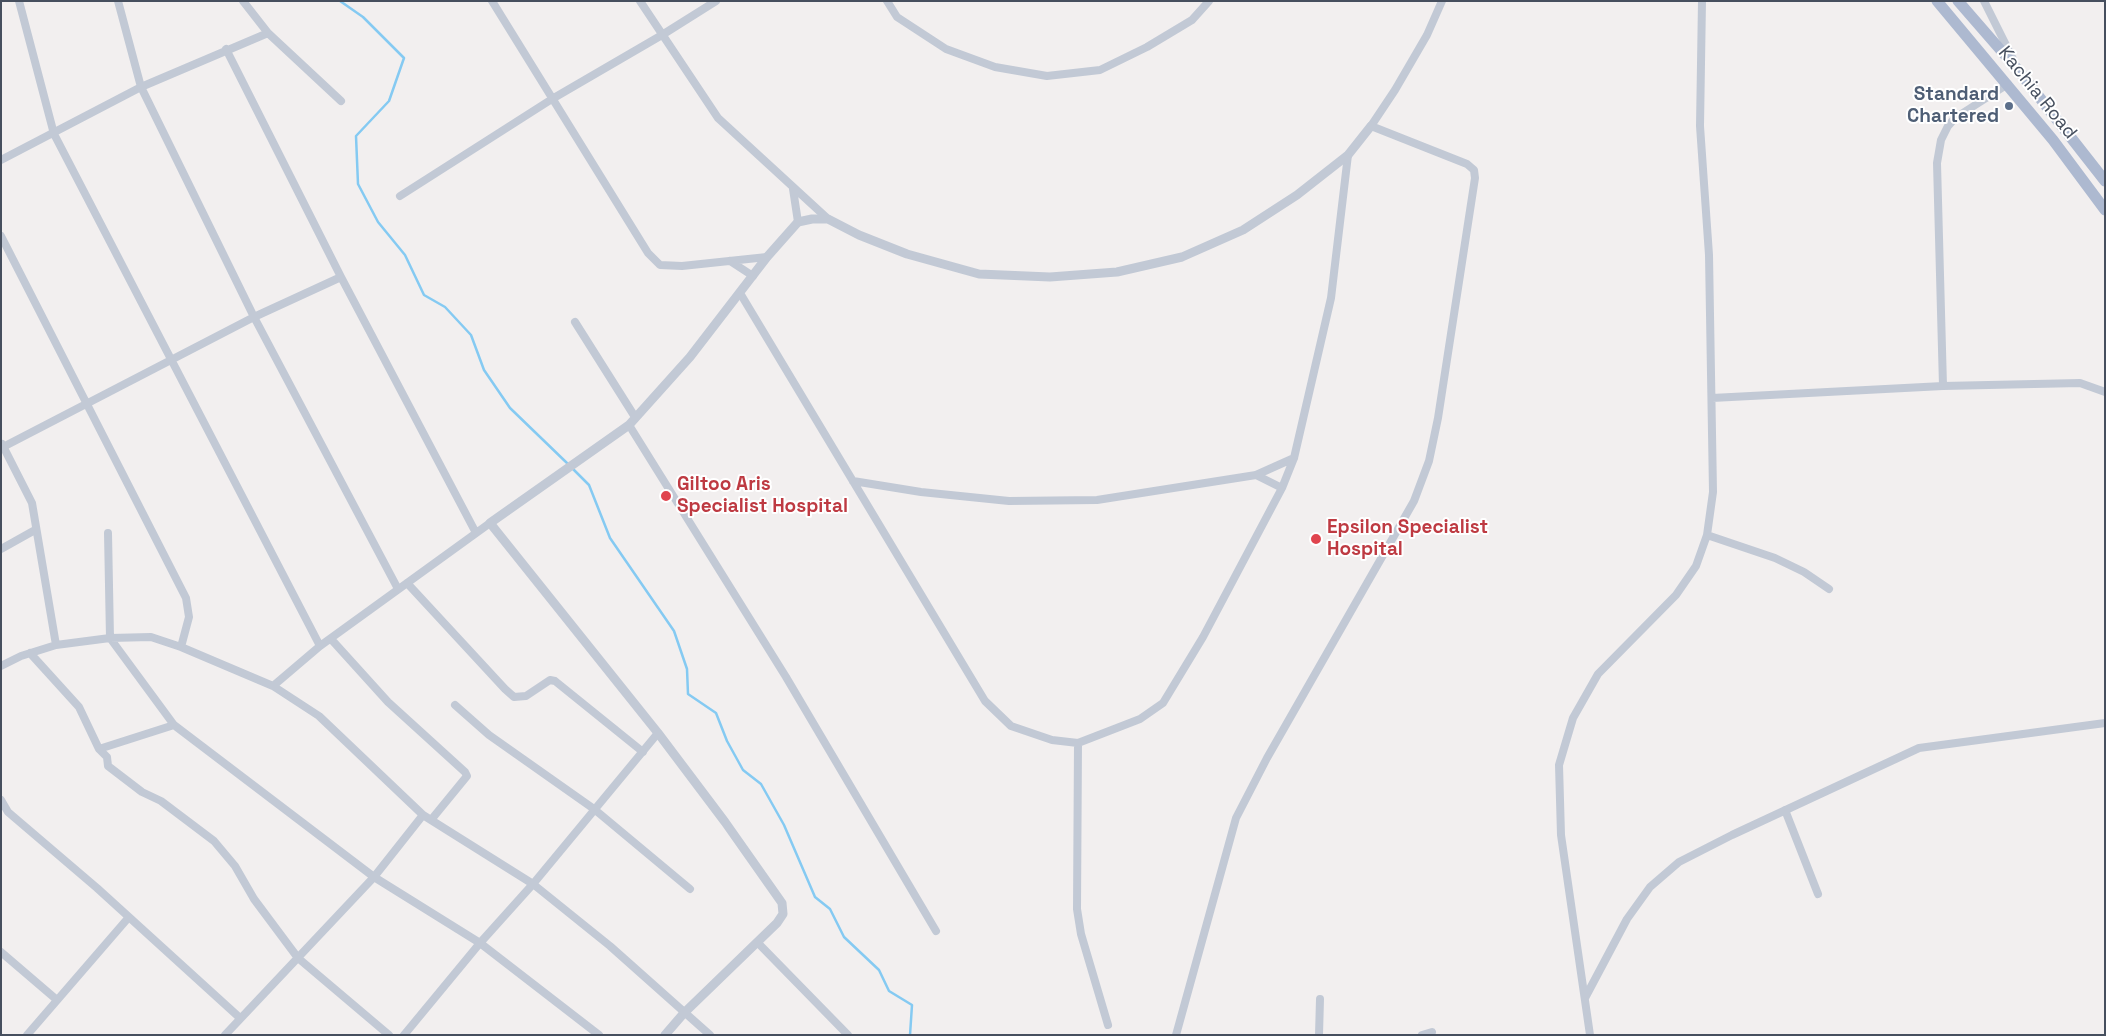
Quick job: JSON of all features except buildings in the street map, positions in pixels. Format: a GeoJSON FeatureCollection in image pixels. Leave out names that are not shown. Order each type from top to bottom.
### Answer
{"type":"FeatureCollection","features":[{"type":"Feature","properties":{"kind":"main road","name":"Kachia Road"},"geometry":{"type":"LineString","coordinates":[[1937,1],[2008,84],[2105,210]]}},
{"type":"Feature","properties":{"kind":"main road","name":"Kachia Road"},"geometry":{"type":"LineString","coordinates":[[1958,1],[2018,70],[2105,181]]}},
{"type":"Feature","properties":{"kind":"street"},"geometry":{"type":"LineString","coordinates":[[19,1],[54,134],[320,646]]}},
{"type":"Feature","properties":{"kind":"street"},"geometry":{"type":"LineString","coordinates":[[118,1],[141,87],[254,317],[398,589]]}},
{"type":"Feature","properties":{"kind":"street"},"geometry":{"type":"LineString","coordinates":[[243,1],[268,33],[340,100]]}},
{"type":"Feature","properties":{"kind":"street"},"geometry":{"type":"LineString","coordinates":[[492,1],[648,253],[660,266],[682,266],[767,257]]}},
{"type":"Feature","properties":{"kind":"street"},"geometry":{"type":"LineString","coordinates":[[640,1],[718,118],[793,189],[828,219],[907,254],[979,274],[1050,277],[1117,272],[1182,257],[1243,230],[1297,195],[1348,155],[1371,126],[1395,90],[1427,35],[1442,1]]}},
{"type":"Feature","properties":{"kind":"street"},"geometry":{"type":"LineString","coordinates":[[400,196],[552,99],[716,1]]}},
{"type":"Feature","properties":{"kind":"street"},"geometry":{"type":"LineString","coordinates":[[887,1],[897,17],[946,49],[995,67],[1047,76],[1100,70],[1147,47],[1192,20],[1208,1]]}},
{"type":"Feature","properties":{"kind":"street"},"geometry":{"type":"LineString","coordinates":[[1590,1035],[1562,835],[1559,765],[1573,718],[1598,674],[1676,595],[1696,566],[1707,535],[1713,492],[1708,255],[1700,126],[1702,1]]}},
{"type":"Feature","properties":{"kind":"street"},"geometry":{"type":"LineString","coordinates":[[1984,1],[2018,70]]}},
{"type":"Feature","properties":{"kind":"street"},"geometry":{"type":"LineString","coordinates":[[1,160],[141,87],[268,33]]}},
{"type":"Feature","properties":{"kind":"street"},"geometry":{"type":"LineString","coordinates":[[226,50],[341,278],[476,533]]}},
{"type":"Feature","properties":{"kind":"street"},"geometry":{"type":"LineString","coordinates":[[1943,386],[1937,164],[1941,140],[1948,126],[1955,118],[2008,84]]}},
{"type":"Feature","properties":{"kind":"street"},"geometry":{"type":"LineString","coordinates":[[1176,1035],[1236,818],[1267,758],[1414,501],[1429,461],[1440,409],[1475,178],[1474,170],[1467,164],[1371,126]]}},
{"type":"Feature","properties":{"kind":"street"},"geometry":{"type":"LineString","coordinates":[[740,293],[985,701],[1011,726],[1052,740],[1078,743],[1140,719],[1163,703],[1203,637],[1282,488],[1294,458],[1331,298],[1348,155]]}},
{"type":"Feature","properties":{"kind":"street"},"geometry":{"type":"LineString","coordinates":[[793,189],[798,222]]}},
{"type":"Feature","properties":{"kind":"street"},"geometry":{"type":"LineString","coordinates":[[274,686],[320,646],[629,425],[690,356],[767,257],[798,222],[812,219],[828,219]]}},
{"type":"Feature","properties":{"kind":"street"},"geometry":{"type":"LineString","coordinates":[[1,236],[186,598],[189,617],[181,647]]}},
{"type":"Feature","properties":{"kind":"street"},"geometry":{"type":"LineString","coordinates":[[730,261],[753,276]]}},
{"type":"Feature","properties":{"kind":"street"},"geometry":{"type":"LineString","coordinates":[[56,645],[35,530],[32,503],[2,445],[254,317],[341,278]]}},
{"type":"Feature","properties":{"kind":"street"},"geometry":{"type":"LineString","coordinates":[[575,322],[636,417]]}},
{"type":"Feature","properties":{"kind":"street"},"geometry":{"type":"LineString","coordinates":[[1712,398],[1943,386],[2080,383],[2105,392]]}},
{"type":"Feature","properties":{"kind":"street"},"geometry":{"type":"LineString","coordinates":[[629,425],[786,677],[936,930]]}},
{"type":"Feature","properties":{"kind":"street"},"geometry":{"type":"LineString","coordinates":[[853,481],[921,492],[1009,501],[1097,500],[1256,475],[1294,458]]}},
{"type":"Feature","properties":{"kind":"street"},"geometry":{"type":"LineString","coordinates":[[1256,475],[1282,488]]}},
{"type":"Feature","properties":{"kind":"street"},"geometry":{"type":"LineString","coordinates":[[490,523],[658,733],[725,822],[782,904],[784,914],[778,923],[684,1013],[665,1035]]}},
{"type":"Feature","properties":{"kind":"street"},"geometry":{"type":"LineString","coordinates":[[1,549],[35,530]]}},
{"type":"Feature","properties":{"kind":"street"},"geometry":{"type":"LineString","coordinates":[[108,533],[110,638],[174,725],[374,877],[480,943],[599,1035]]}},
{"type":"Feature","properties":{"kind":"street"},"geometry":{"type":"LineString","coordinates":[[1707,535],[1775,558],[1804,572],[1829,589]]}},
{"type":"Feature","properties":{"kind":"street"},"geometry":{"type":"LineString","coordinates":[[407,583],[514,697],[526,696],[550,680],[555,681],[643,752]]}},
{"type":"Feature","properties":{"kind":"street"},"geometry":{"type":"LineString","coordinates":[[1,666],[30,653],[56,645],[110,638],[151,637],[181,647],[274,686],[320,716],[423,815],[533,884],[610,946],[710,1035]]}},
{"type":"Feature","properties":{"kind":"street"},"geometry":{"type":"LineString","coordinates":[[331,639],[388,702],[466,772],[467,776],[431,820]]}},
{"type":"Feature","properties":{"kind":"street"},"geometry":{"type":"LineString","coordinates":[[30,653],[79,707],[99,749],[106,757],[108,766],[142,792],[161,801],[214,841],[235,866],[254,899],[298,958],[389,1035]]}},
{"type":"Feature","properties":{"kind":"street"},"geometry":{"type":"LineString","coordinates":[[455,705],[489,735],[594,809],[690,889]]}},
{"type":"Feature","properties":{"kind":"street"},"geometry":{"type":"LineString","coordinates":[[1585,999],[1627,919],[1650,887],[1680,862],[1785,810],[1919,748],[2105,723]]}},
{"type":"Feature","properties":{"kind":"street"},"geometry":{"type":"LineString","coordinates":[[99,749],[174,725]]}},
{"type":"Feature","properties":{"kind":"street"},"geometry":{"type":"LineString","coordinates":[[404,1035],[480,943],[533,884],[658,733]]}},
{"type":"Feature","properties":{"kind":"street"},"geometry":{"type":"LineString","coordinates":[[1078,743],[1076,909],[1081,934],[1108,1025]]}},
{"type":"Feature","properties":{"kind":"street"},"geometry":{"type":"LineString","coordinates":[[1,800],[8,812],[129,917],[240,1018]]}},
{"type":"Feature","properties":{"kind":"street"},"geometry":{"type":"LineString","coordinates":[[1785,810],[1818,894]]}},
{"type":"Feature","properties":{"kind":"street"},"geometry":{"type":"LineString","coordinates":[[1,817],[8,812]]}},
{"type":"Feature","properties":{"kind":"street"},"geometry":{"type":"LineString","coordinates":[[225,1035],[374,877],[423,815]]}},
{"type":"Feature","properties":{"kind":"street"},"geometry":{"type":"LineString","coordinates":[[28,1035],[129,917]]}},
{"type":"Feature","properties":{"kind":"street"},"geometry":{"type":"LineString","coordinates":[[758,943],[848,1035]]}},
{"type":"Feature","properties":{"kind":"street"},"geometry":{"type":"LineString","coordinates":[[1,952],[58,1000]]}},
{"type":"Feature","properties":{"kind":"street"},"geometry":{"type":"LineString","coordinates":[[1318,1035],[1320,999]]}},
{"type":"Feature","properties":{"kind":"street"},"geometry":{"type":"LineString","coordinates":[[1422,1035],[1432,1032]]}},
{"type":"Feature","properties":{"kind":"waterway"},"geometry":{"type":"LineString","coordinates":[[340,1],[363,17],[404,58],[389,101],[356,136],[358,184],[378,222],[405,255],[424,295],[445,307],[471,335],[484,370],[510,408],[568,464]]}},
{"type":"Feature","properties":{"kind":"waterway"},"geometry":{"type":"LineString","coordinates":[[572,468],[589,485],[610,538],[674,631],[687,669],[688,694],[716,713],[727,741],[743,770],[761,784],[784,825],[815,897],[830,909],[844,937],[879,970],[889,991],[912,1005],[910,1035]]}},
{"type":"Feature","properties":{"kind":"place","name":"Standard Chartered"},"geometry":{"type":"Point","coordinates":[2009,106]}},
{"type":"Feature","properties":{"kind":"place","name":"Giltoo Aris Specialist Hospital"},"geometry":{"type":"Point","coordinates":[666,496]}},
{"type":"Feature","properties":{"kind":"place","name":"Epsilon Specialist Hospital"},"geometry":{"type":"Point","coordinates":[1316,539]}}]}
